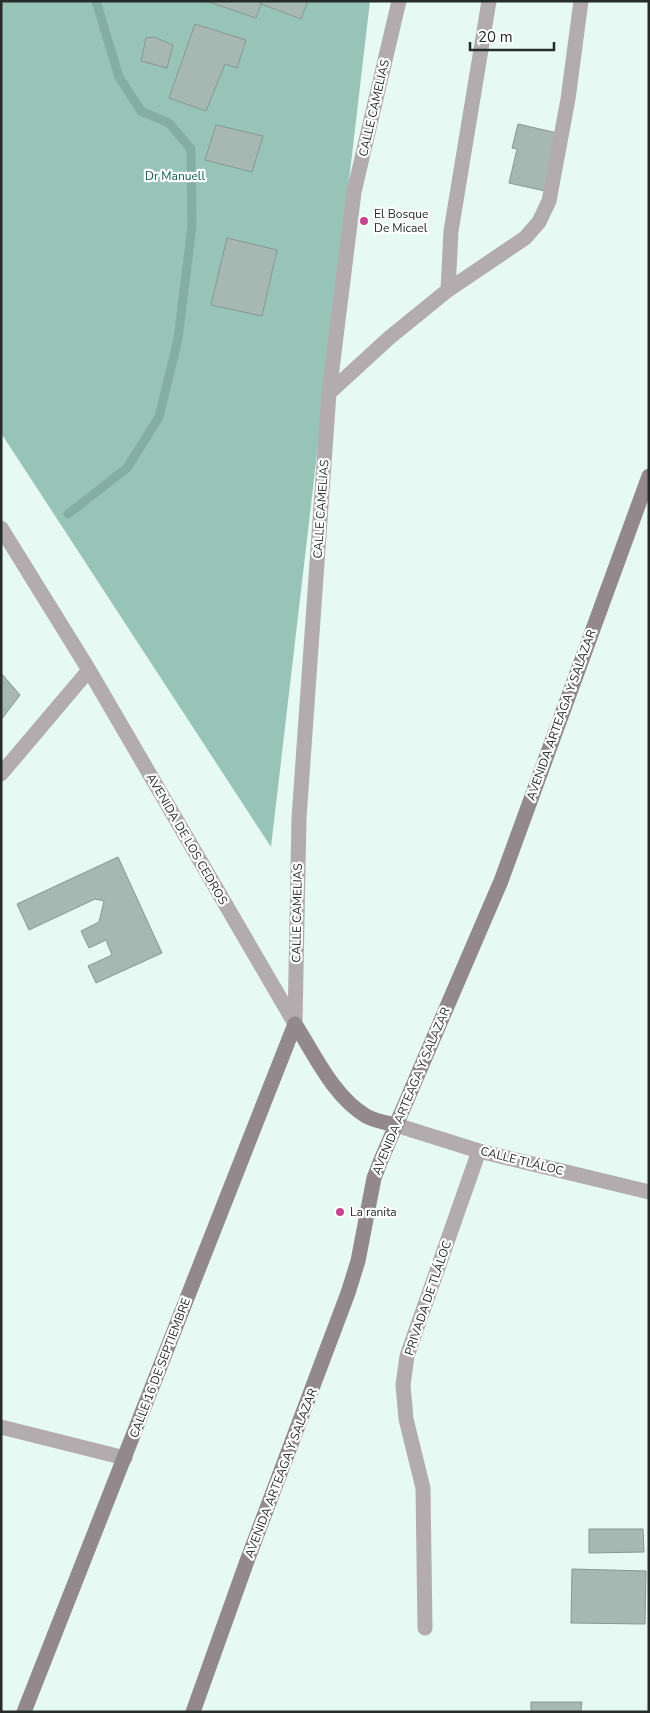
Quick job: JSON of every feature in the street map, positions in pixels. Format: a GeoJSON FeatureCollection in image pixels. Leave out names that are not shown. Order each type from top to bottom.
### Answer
{"type":"FeatureCollection","features":[{"type":"Feature","properties":{"kind":"street","name":"CALLE CAMELIAS"},"geometry":{"type":"LineString","coordinates":[[295,1024],[299,818],[329,392],[354,192],[399,1]]}},
{"type":"Feature","properties":{"kind":"street"},"geometry":{"type":"LineString","coordinates":[[448,290],[451,231],[489,1]]}},
{"type":"Feature","properties":{"kind":"street"},"geometry":{"type":"LineString","coordinates":[[329,392],[389,338],[448,290],[525,238],[539,222],[550,201],[568,98],[582,1]]}},
{"type":"Feature","properties":{"kind":"street","name":"AVENIDA ARTEAGA Y SALAZAR"},"geometry":{"type":"LineString","coordinates":[[193,1712],[348,1293],[358,1261],[374,1178],[501,881],[649,476]]}},
{"type":"Feature","properties":{"kind":"street","name":"AVENIDA DE LOS CEDROS"},"geometry":{"type":"LineString","coordinates":[[1,528],[89,670],[295,1024],[334,1084],[348,1103],[368,1117],[396,1126]]}},
{"type":"Feature","properties":{"kind":"street"},"geometry":{"type":"LineString","coordinates":[[1,774],[89,670]]}},
{"type":"Feature","properties":{"kind":"street","name":"CALLE 16 DE SEPTIEMBRE"},"geometry":{"type":"LineString","coordinates":[[24,1712],[295,1024]]}},
{"type":"Feature","properties":{"kind":"street","name":"CALLE TLÁLOC"},"geometry":{"type":"LineString","coordinates":[[396,1126],[479,1151],[649,1192]]}},
{"type":"Feature","properties":{"kind":"street","name":"PRIVADA DE TLÁLOC"},"geometry":{"type":"LineString","coordinates":[[425,1628],[423,1488],[406,1419],[403,1385],[407,1356],[479,1151]]}},
{"type":"Feature","properties":{"kind":"street"},"geometry":{"type":"LineString","coordinates":[[1,1427],[125,1458]]}},
{"type":"Feature","properties":{"kind":"green space","name":"Dr Manuell"},"geometry":{"type":"Polygon","coordinates":[[[1,1],[370,1],[271,847],[1,433],[1,1]]]}},
{"type":"Feature","properties":{"kind":"building"},"geometry":{"type":"Polygon","coordinates":[[[206,1],[262,1],[256,18],[206,1]]]}},
{"type":"Feature","properties":{"kind":"building"},"geometry":{"type":"Polygon","coordinates":[[[262,1],[308,1],[301,19],[261,4],[262,1]]]}},
{"type":"Feature","properties":{"kind":"building"},"geometry":{"type":"Polygon","coordinates":[[[195,24],[246,40],[237,68],[225,64],[206,111],[169,98],[195,24]]]}},
{"type":"Feature","properties":{"kind":"building"},"geometry":{"type":"Polygon","coordinates":[[[154,37],[173,45],[167,68],[141,61],[146,38],[154,37]]]}},
{"type":"Feature","properties":{"kind":"building"},"geometry":{"type":"Polygon","coordinates":[[[518,124],[566,135],[545,191],[509,183],[517,149],[512,148],[518,124]]]}},
{"type":"Feature","properties":{"kind":"building"},"geometry":{"type":"Polygon","coordinates":[[[216,125],[263,136],[252,172],[205,160],[216,125]]]}},
{"type":"Feature","properties":{"kind":"building"},"geometry":{"type":"Polygon","coordinates":[[[227,238],[277,250],[262,316],[211,305],[227,238]]]}},
{"type":"Feature","properties":{"kind":"building"},"geometry":{"type":"Polygon","coordinates":[[[1,673],[20,695],[1,720],[1,673]]]}},
{"type":"Feature","properties":{"kind":"building"},"geometry":{"type":"Polygon","coordinates":[[[118,857],[162,953],[96,983],[88,966],[112,955],[106,940],[89,948],[81,931],[99,922],[104,901],[95,899],[29,930],[17,904],[118,857]]]}},
{"type":"Feature","properties":{"kind":"building"},"geometry":{"type":"Polygon","coordinates":[[[589,1529],[643,1529],[644,1552],[589,1553],[589,1529]]]}},
{"type":"Feature","properties":{"kind":"building"},"geometry":{"type":"Polygon","coordinates":[[[572,1569],[646,1571],[645,1624],[571,1623],[572,1569]]]}},
{"type":"Feature","properties":{"kind":"building"},"geometry":{"type":"Polygon","coordinates":[[[531,1702],[582,1702],[581,1712],[531,1712],[531,1702]]]}},
{"type":"Feature","properties":{"kind":"waterway"},"geometry":{"type":"LineString","coordinates":[[68,514],[127,468],[159,417],[178,339],[192,226],[191,149],[169,123],[141,111],[119,77],[96,1]]}},
{"type":"Feature","properties":{"kind":"place","name":"El Bosque De Micael"},"geometry":{"type":"Point","coordinates":[364,221]}},
{"type":"Feature","properties":{"kind":"place","name":"La ranita"},"geometry":{"type":"Point","coordinates":[340,1212]}}]}
